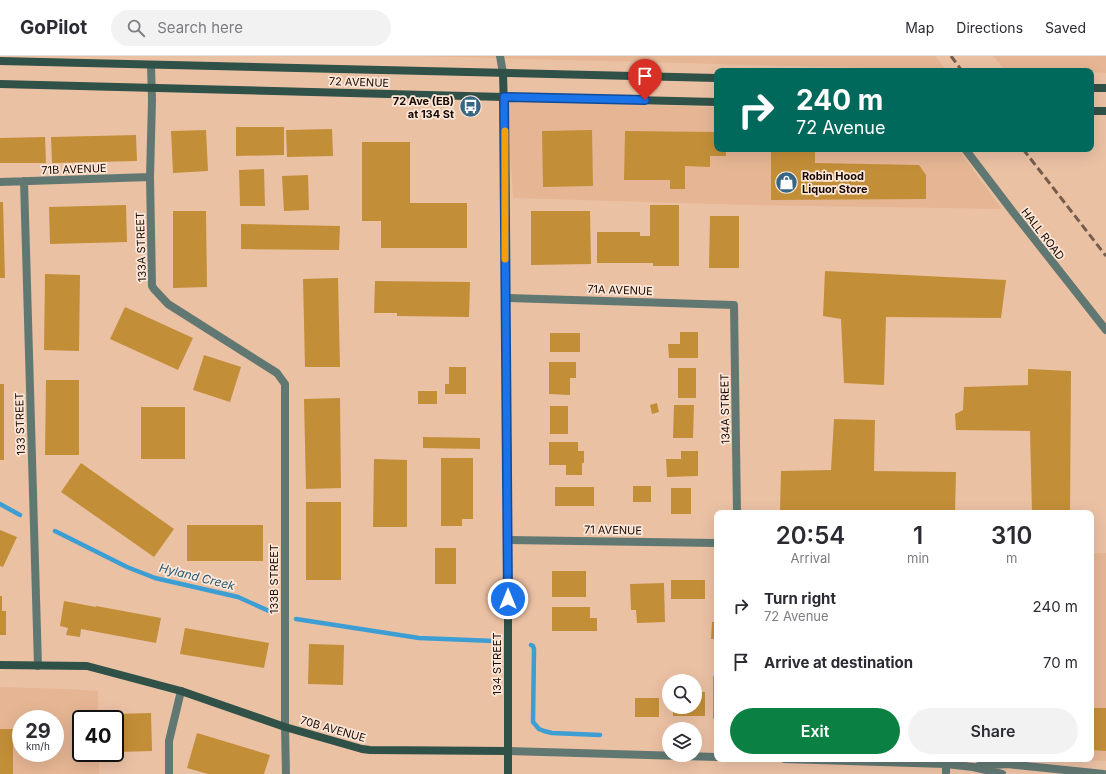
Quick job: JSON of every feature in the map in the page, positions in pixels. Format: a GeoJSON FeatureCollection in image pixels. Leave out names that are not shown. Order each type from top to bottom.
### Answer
{"type":"FeatureCollection","features":[{"type":"Feature","properties":{"kind":"main road","name":"72 AVENUE"},"geometry":{"type":"LineString","coordinates":[[0,61],[714,78]]}},
{"type":"Feature","properties":{"kind":"main road","name":"134 STREET"},"geometry":{"type":"LineString","coordinates":[[503,73],[508,540],[508,774]]}},
{"type":"Feature","properties":{"kind":"main road","name":"72 AVENUE"},"geometry":{"type":"LineString","coordinates":[[0,84],[714,102]]}},
{"type":"Feature","properties":{"kind":"main road"},"geometry":{"type":"LineString","coordinates":[[1094,88],[1106,88]]}},
{"type":"Feature","properties":{"kind":"main road"},"geometry":{"type":"LineString","coordinates":[[1094,111],[1106,111]]}},
{"type":"Feature","properties":{"kind":"main road","name":"70B AVENUE"},"geometry":{"type":"LineString","coordinates":[[0,665],[87,666],[181,690],[285,727],[358,748],[370,750],[508,751]]}},
{"type":"Feature","properties":{"kind":"street"},"geometry":{"type":"LineString","coordinates":[[500,56],[503,73]]}},
{"type":"Feature","properties":{"kind":"street","name":"133A STREET"},"geometry":{"type":"LineString","coordinates":[[151,65],[150,177],[152,286],[168,304],[277,373],[285,384]]}},
{"type":"Feature","properties":{"kind":"street","name":"HALL ROAD"},"geometry":{"type":"LineString","coordinates":[[967,152],[1008,207],[1106,330]]}},
{"type":"Feature","properties":{"kind":"street","name":"71B AVENUE"},"geometry":{"type":"LineString","coordinates":[[0,182],[150,177]]}},
{"type":"Feature","properties":{"kind":"street","name":"133 STREET"},"geometry":{"type":"LineString","coordinates":[[24,181],[38,666]]}},
{"type":"Feature","properties":{"kind":"street","name":"71A AVENUE"},"geometry":{"type":"LineString","coordinates":[[506,298],[734,305]]}},
{"type":"Feature","properties":{"kind":"street","name":"134A STREET"},"geometry":{"type":"LineString","coordinates":[[734,305],[737,510]]}},
{"type":"Feature","properties":{"kind":"street","name":"133B STREET"},"geometry":{"type":"LineString","coordinates":[[285,384],[286,774]]}},
{"type":"Feature","properties":{"kind":"street","name":"71 AVENUE"},"geometry":{"type":"LineString","coordinates":[[508,540],[714,543]]}},
{"type":"Feature","properties":{"kind":"street"},"geometry":{"type":"LineString","coordinates":[[169,774],[169,741],[181,690]]}},
{"type":"Feature","properties":{"kind":"street","name":"70B AVENUE"},"geometry":{"type":"LineString","coordinates":[[508,751],[714,757]]}},
{"type":"Feature","properties":{"kind":"street"},"geometry":{"type":"LineString","coordinates":[[946,762],[946,774]]}},
{"type":"Feature","properties":{"kind":"street"},"geometry":{"type":"LineString","coordinates":[[950,762],[1002,774]]}},
{"type":"Feature","properties":{"kind":"street"},"geometry":{"type":"LineString","coordinates":[[972,767],[1007,764],[1104,774]]}},
{"type":"Feature","properties":{"kind":"shaded area"},"geometry":{"type":"Polygon","coordinates":[[[419,56],[935,56],[944,68],[868,68],[419,56]]]}},
{"type":"Feature","properties":{"kind":"shaded area"},"geometry":{"type":"Polygon","coordinates":[[[993,56],[1106,56],[1106,73],[1094,72],[1094,68],[1003,68],[993,56]]]}},
{"type":"Feature","properties":{"kind":"shaded area"},"geometry":{"type":"Polygon","coordinates":[[[507,101],[714,107],[714,152],[960,152],[1002,209],[747,205],[513,198],[507,101]]]}},
{"type":"Feature","properties":{"kind":"shaded area"},"geometry":{"type":"Polygon","coordinates":[[[1094,553],[1106,553],[1106,761],[1094,761],[1094,553]]]}},
{"type":"Feature","properties":{"kind":"shaded area"},"geometry":{"type":"Polygon","coordinates":[[[0,687],[98,691],[98,710],[72,710],[72,762],[99,762],[99,774],[0,774],[0,687]]]}},
{"type":"Feature","properties":{"kind":"building"},"geometry":{"type":"Polygon","coordinates":[[[236,127],[284,127],[284,155],[236,156],[236,127]]]}},
{"type":"Feature","properties":{"kind":"building"},"geometry":{"type":"Polygon","coordinates":[[[332,129],[333,156],[287,157],[286,130],[332,129]]]}},
{"type":"Feature","properties":{"kind":"building"},"geometry":{"type":"Polygon","coordinates":[[[206,130],[208,171],[173,173],[171,131],[206,130]]]}},
{"type":"Feature","properties":{"kind":"building"},"geometry":{"type":"Polygon","coordinates":[[[592,130],[593,186],[543,187],[542,131],[592,130]]]}},
{"type":"Feature","properties":{"kind":"building"},"geometry":{"type":"Polygon","coordinates":[[[625,131],[714,132],[714,152],[726,152],[726,156],[710,156],[710,167],[685,166],[685,189],[670,189],[670,180],[624,180],[625,131]]]}},
{"type":"Feature","properties":{"kind":"building"},"geometry":{"type":"Polygon","coordinates":[[[136,135],[137,161],[52,163],[51,137],[136,135]]]}},
{"type":"Feature","properties":{"kind":"building"},"geometry":{"type":"Polygon","coordinates":[[[45,137],[46,163],[0,163],[0,138],[45,137]]]}},
{"type":"Feature","properties":{"kind":"building"},"geometry":{"type":"Polygon","coordinates":[[[362,142],[410,142],[410,203],[467,203],[467,248],[381,248],[381,221],[362,221],[362,142]]]}},
{"type":"Feature","properties":{"kind":"building"},"geometry":{"type":"Polygon","coordinates":[[[771,152],[815,152],[815,163],[919,165],[926,175],[926,199],[771,200],[771,152]]]}},
{"type":"Feature","properties":{"kind":"building"},"geometry":{"type":"Polygon","coordinates":[[[264,169],[265,206],[240,206],[239,170],[264,169]]]}},
{"type":"Feature","properties":{"kind":"building"},"geometry":{"type":"Polygon","coordinates":[[[308,175],[309,210],[284,211],[282,176],[308,175]]]}},
{"type":"Feature","properties":{"kind":"building"},"geometry":{"type":"Polygon","coordinates":[[[0,202],[3,202],[5,278],[0,278],[0,202]]]}},
{"type":"Feature","properties":{"kind":"building"},"geometry":{"type":"Polygon","coordinates":[[[126,205],[127,242],[50,244],[49,207],[126,205]]]}},
{"type":"Feature","properties":{"kind":"building"},"geometry":{"type":"Polygon","coordinates":[[[650,205],[679,205],[679,266],[653,266],[653,263],[597,263],[597,232],[640,232],[640,236],[650,236],[650,205]]]}},
{"type":"Feature","properties":{"kind":"building"},"geometry":{"type":"Polygon","coordinates":[[[173,211],[206,211],[207,287],[173,288],[173,211]]]}},
{"type":"Feature","properties":{"kind":"building"},"geometry":{"type":"Polygon","coordinates":[[[531,211],[590,211],[591,264],[531,265],[531,211]]]}},
{"type":"Feature","properties":{"kind":"building"},"geometry":{"type":"Polygon","coordinates":[[[710,216],[739,216],[739,268],[709,268],[710,216]]]}},
{"type":"Feature","properties":{"kind":"building"},"geometry":{"type":"Polygon","coordinates":[[[241,224],[340,226],[339,250],[241,249],[241,224]]]}},
{"type":"Feature","properties":{"kind":"building"},"geometry":{"type":"Polygon","coordinates":[[[825,271],[1006,280],[1001,318],[886,317],[884,385],[844,383],[841,319],[823,316],[825,271]]]}},
{"type":"Feature","properties":{"kind":"building"},"geometry":{"type":"Polygon","coordinates":[[[45,274],[80,275],[79,351],[44,350],[45,274]]]}},
{"type":"Feature","properties":{"kind":"building"},"geometry":{"type":"Polygon","coordinates":[[[338,278],[340,367],[305,367],[303,279],[338,278]]]}},
{"type":"Feature","properties":{"kind":"building"},"geometry":{"type":"Polygon","coordinates":[[[375,281],[470,282],[469,317],[397,316],[397,313],[374,313],[375,281]]]}},
{"type":"Feature","properties":{"kind":"building"},"geometry":{"type":"Polygon","coordinates":[[[125,307],[193,338],[178,370],[110,339],[125,307]]]}},
{"type":"Feature","properties":{"kind":"building"},"geometry":{"type":"Polygon","coordinates":[[[680,332],[698,332],[698,358],[669,358],[668,344],[680,344],[680,332]]]}},
{"type":"Feature","properties":{"kind":"building"},"geometry":{"type":"Polygon","coordinates":[[[550,333],[580,333],[580,352],[550,352],[550,333]]]}},
{"type":"Feature","properties":{"kind":"building"},"geometry":{"type":"Polygon","coordinates":[[[204,355],[241,367],[230,402],[193,390],[204,355]]]}},
{"type":"Feature","properties":{"kind":"building"},"geometry":{"type":"Polygon","coordinates":[[[549,362],[576,362],[576,378],[570,378],[570,395],[549,394],[549,362]]]}},
{"type":"Feature","properties":{"kind":"building"},"geometry":{"type":"Polygon","coordinates":[[[449,367],[466,367],[466,394],[445,394],[445,384],[449,384],[449,367]]]}},
{"type":"Feature","properties":{"kind":"building"},"geometry":{"type":"Polygon","coordinates":[[[678,368],[696,368],[696,398],[678,398],[678,368]]]}},
{"type":"Feature","properties":{"kind":"building"},"geometry":{"type":"Polygon","coordinates":[[[1028,369],[1071,371],[1070,510],[1032,510],[1030,431],[956,430],[955,414],[963,410],[964,387],[1028,385],[1028,369]]]}},
{"type":"Feature","properties":{"kind":"building"},"geometry":{"type":"Polygon","coordinates":[[[46,380],[79,380],[79,455],[45,455],[46,380]]]}},
{"type":"Feature","properties":{"kind":"building"},"geometry":{"type":"Polygon","coordinates":[[[0,384],[4,384],[4,460],[0,460],[0,384]]]}},
{"type":"Feature","properties":{"kind":"building"},"geometry":{"type":"Polygon","coordinates":[[[418,391],[437,391],[437,404],[418,404],[418,391]]]}},
{"type":"Feature","properties":{"kind":"building"},"geometry":{"type":"Polygon","coordinates":[[[340,398],[341,488],[306,489],[304,399],[340,398]]]}},
{"type":"Feature","properties":{"kind":"building"},"geometry":{"type":"Polygon","coordinates":[[[657,403],[659,412],[652,414],[650,405],[657,403]]]}},
{"type":"Feature","properties":{"kind":"building"},"geometry":{"type":"Polygon","coordinates":[[[674,405],[694,405],[693,438],[673,438],[674,405]]]}},
{"type":"Feature","properties":{"kind":"building"},"geometry":{"type":"Polygon","coordinates":[[[550,406],[568,406],[568,434],[550,434],[550,406]]]}},
{"type":"Feature","properties":{"kind":"building"},"geometry":{"type":"Polygon","coordinates":[[[141,407],[185,407],[185,459],[141,459],[141,407]]]}},
{"type":"Feature","properties":{"kind":"building"},"geometry":{"type":"Polygon","coordinates":[[[834,419],[875,420],[874,471],[956,472],[955,510],[780,510],[781,471],[831,470],[834,419]]]}},
{"type":"Feature","properties":{"kind":"building"},"geometry":{"type":"Polygon","coordinates":[[[423,437],[480,438],[480,449],[423,448],[423,437]]]}},
{"type":"Feature","properties":{"kind":"building"},"geometry":{"type":"Polygon","coordinates":[[[549,442],[578,442],[578,451],[584,451],[582,475],[566,475],[566,465],[549,465],[549,442]]]}},
{"type":"Feature","properties":{"kind":"building"},"geometry":{"type":"Polygon","coordinates":[[[681,451],[698,451],[698,476],[667,477],[666,459],[681,459],[681,451]]]}},
{"type":"Feature","properties":{"kind":"building"},"geometry":{"type":"Polygon","coordinates":[[[441,458],[473,458],[473,519],[462,519],[462,526],[441,526],[441,458]]]}},
{"type":"Feature","properties":{"kind":"building"},"geometry":{"type":"Polygon","coordinates":[[[374,459],[407,460],[407,527],[373,527],[374,459]]]}},
{"type":"Feature","properties":{"kind":"building"},"geometry":{"type":"Polygon","coordinates":[[[81,463],[174,529],[154,557],[61,492],[81,463]]]}},
{"type":"Feature","properties":{"kind":"building"},"geometry":{"type":"Polygon","coordinates":[[[633,486],[651,486],[651,502],[633,502],[633,486]]]}},
{"type":"Feature","properties":{"kind":"building"},"geometry":{"type":"Polygon","coordinates":[[[555,487],[594,487],[594,506],[555,506],[555,487]]]}},
{"type":"Feature","properties":{"kind":"building"},"geometry":{"type":"Polygon","coordinates":[[[671,488],[691,488],[691,514],[671,514],[671,488]]]}},
{"type":"Feature","properties":{"kind":"building"},"geometry":{"type":"Polygon","coordinates":[[[306,502],[341,502],[341,580],[306,580],[306,502]]]}},
{"type":"Feature","properties":{"kind":"building"},"geometry":{"type":"Polygon","coordinates":[[[187,525],[263,525],[263,561],[187,561],[187,525]]]}},
{"type":"Feature","properties":{"kind":"building"},"geometry":{"type":"Polygon","coordinates":[[[0,530],[17,537],[3,567],[0,566],[0,530]]]}},
{"type":"Feature","properties":{"kind":"building"},"geometry":{"type":"Polygon","coordinates":[[[435,548],[456,548],[456,584],[435,584],[435,548]]]}},
{"type":"Feature","properties":{"kind":"building"},"geometry":{"type":"Polygon","coordinates":[[[552,571],[586,571],[586,597],[552,597],[552,571]]]}},
{"type":"Feature","properties":{"kind":"building"},"geometry":{"type":"Polygon","coordinates":[[[671,580],[705,580],[705,599],[671,599],[671,580]]]}},
{"type":"Feature","properties":{"kind":"building"},"geometry":{"type":"Polygon","coordinates":[[[664,583],[665,622],[637,623],[636,610],[631,610],[630,584],[664,583]]]}},
{"type":"Feature","properties":{"kind":"building"},"geometry":{"type":"Polygon","coordinates":[[[0,596],[2,596],[2,611],[6,611],[6,635],[0,635],[0,596]]]}},
{"type":"Feature","properties":{"kind":"building"},"geometry":{"type":"Polygon","coordinates":[[[64,601],[161,618],[156,643],[81,629],[80,637],[66,635],[68,628],[60,626],[64,601]]]}},
{"type":"Feature","properties":{"kind":"building"},"geometry":{"type":"Polygon","coordinates":[[[552,607],[590,607],[590,618],[597,618],[597,631],[552,631],[552,607]]]}},
{"type":"Feature","properties":{"kind":"building"},"geometry":{"type":"Polygon","coordinates":[[[712,622],[714,622],[714,639],[711,639],[712,622]]]}},
{"type":"Feature","properties":{"kind":"building"},"geometry":{"type":"Polygon","coordinates":[[[185,628],[269,643],[264,668],[180,654],[185,628]]]}},
{"type":"Feature","properties":{"kind":"building"},"geometry":{"type":"Polygon","coordinates":[[[309,644],[344,645],[343,685],[308,684],[309,644]]]}},
{"type":"Feature","properties":{"kind":"building"},"geometry":{"type":"Polygon","coordinates":[[[713,676],[714,676],[714,719],[713,676]]]}},
{"type":"Feature","properties":{"kind":"building"},"geometry":{"type":"Polygon","coordinates":[[[702,692],[705,692],[705,716],[673,716],[673,714],[702,714],[702,692]]]}},
{"type":"Feature","properties":{"kind":"building"},"geometry":{"type":"Polygon","coordinates":[[[635,698],[659,698],[659,717],[635,717],[635,698]]]}},
{"type":"Feature","properties":{"kind":"building"},"geometry":{"type":"Polygon","coordinates":[[[1094,708],[1106,708],[1106,751],[1094,750],[1094,708]]]}},
{"type":"Feature","properties":{"kind":"building"},"geometry":{"type":"Polygon","coordinates":[[[151,713],[152,751],[124,752],[124,714],[151,713]]]}},
{"type":"Feature","properties":{"kind":"building"},"geometry":{"type":"Polygon","coordinates":[[[0,729],[12,729],[13,774],[0,774],[0,729]]]}},
{"type":"Feature","properties":{"kind":"building"},"geometry":{"type":"Polygon","coordinates":[[[197,733],[270,755],[264,774],[208,774],[187,768],[197,733]]]}},
{"type":"Feature","properties":{"kind":"waterway","name":"Hyland Creek"},"geometry":{"type":"LineString","coordinates":[[0,504],[20,515]]}},
{"type":"Feature","properties":{"kind":"waterway","name":"Hyland Creek"},"geometry":{"type":"LineString","coordinates":[[55,531],[127,567],[155,578],[238,597],[269,611]]}},
{"type":"Feature","properties":{"kind":"waterway","name":"Hyland Creek"},"geometry":{"type":"LineString","coordinates":[[296,619],[419,638],[494,641]]}},
{"type":"Feature","properties":{"kind":"waterway","name":"Hyland Creek"},"geometry":{"type":"LineString","coordinates":[[531,645],[534,649],[533,722],[539,729],[552,733],[600,735]]}},
{"type":"Feature","properties":{"kind":"railway"},"geometry":{"type":"LineString","coordinates":[[951,56],[960,68]]}},
{"type":"Feature","properties":{"kind":"railway"},"geometry":{"type":"LineString","coordinates":[[1025,152],[1106,256]]}},
{"type":"Feature","properties":{"kind":"slow traffic"},"geometry":{"type":"LineString","coordinates":[[505,131],[505,259]]}},
{"type":"Feature","properties":{"kind":"place","name":"72 Ave (EB) at 134 St"},"geometry":{"type":"Point","coordinates":[470,107]}},
{"type":"Feature","properties":{"kind":"place","name":"Robin Hood Liquor Store"},"geometry":{"type":"Point","coordinates":[786,182]}},
{"type":"Feature","properties":{"kind":"route"},"geometry":{"type":"LineString","coordinates":[[508,599],[504,97],[645,100]]}}]}
